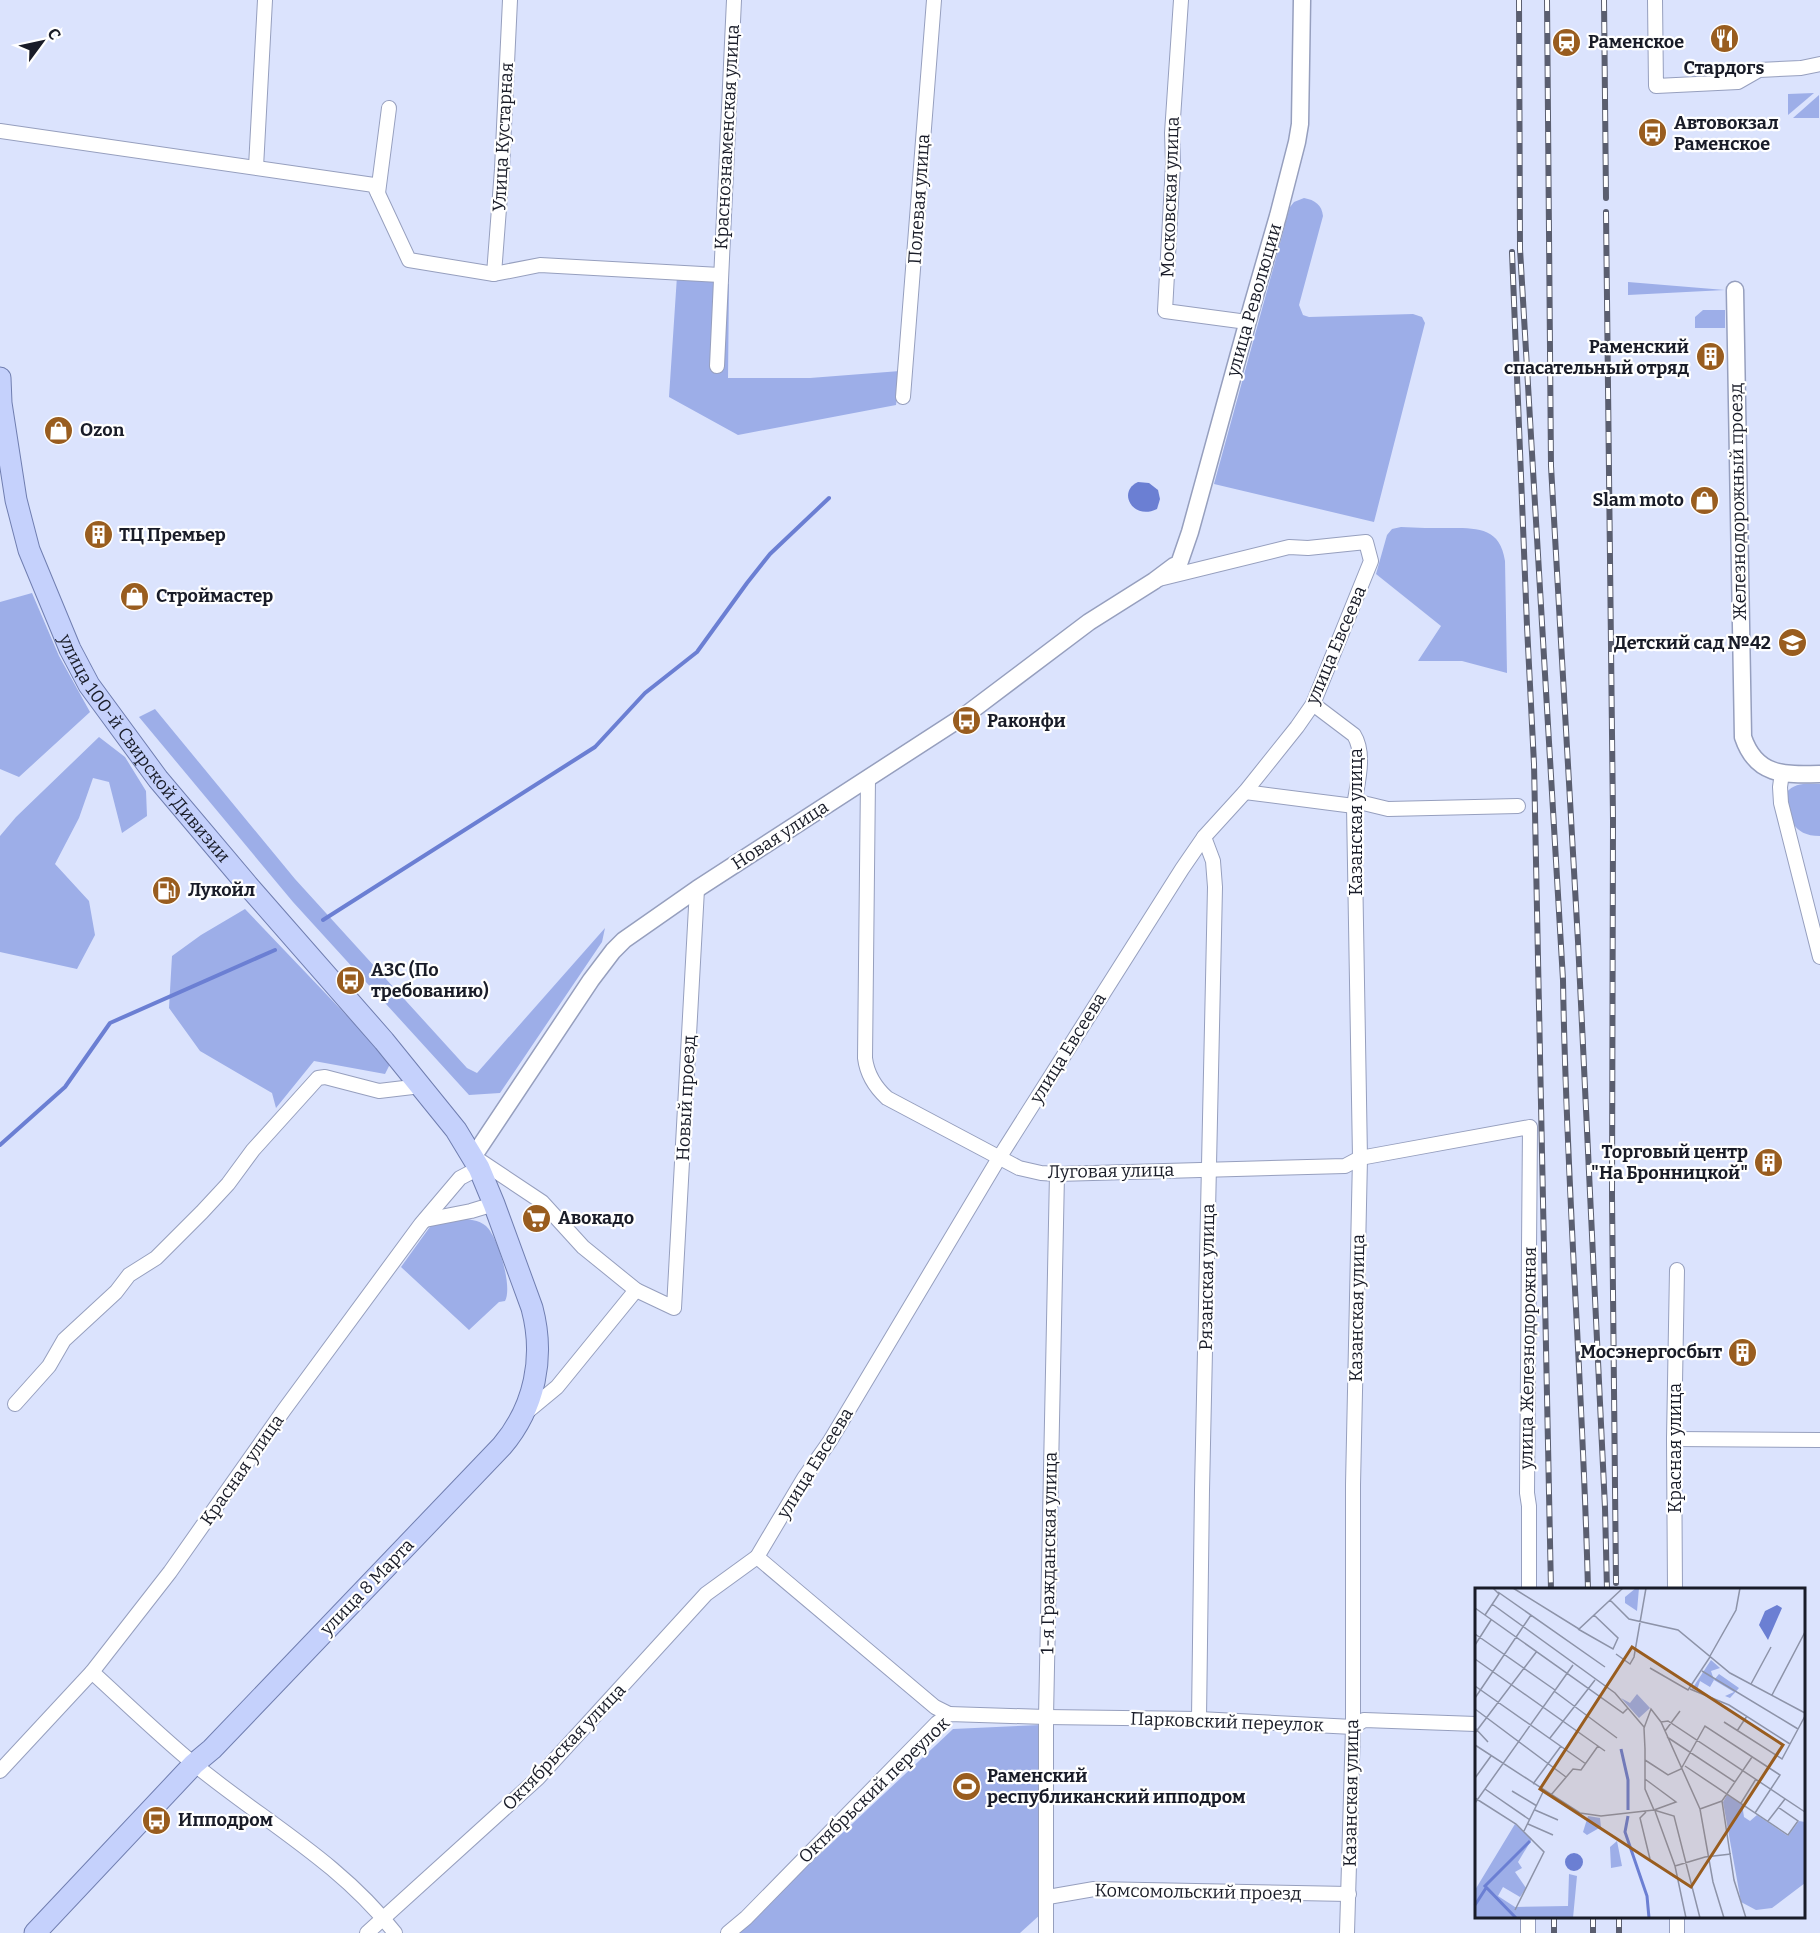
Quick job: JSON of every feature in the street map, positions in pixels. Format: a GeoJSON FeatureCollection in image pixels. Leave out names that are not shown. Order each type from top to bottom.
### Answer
{"type":"FeatureCollection","features":[{"type":"Feature","properties":{"kind":"main road","name":"улица 100-й Свирской Дивизии"},"geometry":{"type":"LineString","coordinates":[[0,378],[16,500],[29,550],[70,649],[89,685],[158,779],[421,1086],[456,1130],[479,1168]]}},
{"type":"Feature","properties":{"kind":"main road","name":"улица 8 Марта"},"geometry":{"type":"LineString","coordinates":[[35,1933],[194,1764],[212,1749],[502,1446],[524,1415],[537,1372],[536,1324],[479,1168]]}},
{"type":"Feature","properties":{"kind":"street"},"geometry":{"type":"LineString","coordinates":[[256,167],[265,0]]}},
{"type":"Feature","properties":{"kind":"street","name":"Улица Кустарная"},"geometry":{"type":"LineString","coordinates":[[494,274],[502,169],[510,0]]}},
{"type":"Feature","properties":{"kind":"street","name":"Краснознаменская улица"},"geometry":{"type":"LineString","coordinates":[[717,366],[734,0]]}},
{"type":"Feature","properties":{"kind":"street","name":"Полевая улица"},"geometry":{"type":"LineString","coordinates":[[903,397],[934,0]]}},
{"type":"Feature","properties":{"kind":"street","name":"Московская улица"},"geometry":{"type":"LineString","coordinates":[[1181,0],[1172,133],[1173,164],[1165,311],[1247,322]]}},
{"type":"Feature","properties":{"kind":"street","name":"улица Революции"},"geometry":{"type":"LineString","coordinates":[[1154,580],[1179,564],[1182,558],[1297,142],[1300,124],[1302,0]]}},
{"type":"Feature","properties":{"kind":"street"},"geometry":{"type":"LineString","coordinates":[[1655,0],[1656,86],[1734,83],[1746,79],[1759,70],[1801,68],[1820,64]]}},
{"type":"Feature","properties":{"kind":"street"},"geometry":{"type":"LineString","coordinates":[[378,193],[389,108]]}},
{"type":"Feature","properties":{"kind":"street"},"geometry":{"type":"LineString","coordinates":[[0,131],[374,186],[409,260],[494,274],[540,264],[720,275]]}},
{"type":"Feature","properties":{"kind":"street","name":"Железнодорожный проезд"},"geometry":{"type":"LineString","coordinates":[[1735,290],[1741,725],[1748,749],[1760,764],[1767,769],[1782,773]]}},
{"type":"Feature","properties":{"kind":"street","name":"улица Евсеева"},"geometry":{"type":"LineString","coordinates":[[757,1557],[804,1478],[830,1441],[999,1158],[1182,869],[1204,837],[1245,792],[1313,704],[1371,561],[1366,542],[1308,548],[1289,547],[1154,580]]}},
{"type":"Feature","properties":{"kind":"street","name":"Новая улица"},"geometry":{"type":"LineString","coordinates":[[479,1168],[591,980],[613,951],[636,930],[967,714],[1089,622],[1154,580]]}},
{"type":"Feature","properties":{"kind":"street","name":"Казанская улица"},"geometry":{"type":"LineString","coordinates":[[1313,704],[1348,729],[1356,738],[1359,758],[1354,806],[1360,1158],[1353,1485],[1353,1727],[1347,1933]]}},
{"type":"Feature","properties":{"kind":"street"},"geometry":{"type":"LineString","coordinates":[[1820,774],[1782,773],[1780,787],[1781,803],[1820,957]]}},
{"type":"Feature","properties":{"kind":"street","name":"Луговая улица"},"geometry":{"type":"LineString","coordinates":[[868,778],[865,1058],[868,1072],[887,1098],[999,1158],[1032,1172],[1057,1174],[1345,1166],[1360,1158],[1530,1127]]}},
{"type":"Feature","properties":{"kind":"street"},"geometry":{"type":"LineString","coordinates":[[1245,792],[1354,806],[1359,802],[1388,809],[1518,806]]}},
{"type":"Feature","properties":{"kind":"street","name":"Рязанская улица"},"geometry":{"type":"LineString","coordinates":[[1200,1719],[1202,1490],[1215,887],[1213,861],[1204,837]]}},
{"type":"Feature","properties":{"kind":"street","name":"Новый проезд"},"geometry":{"type":"LineString","coordinates":[[636,1290],[674,1308],[697,889]]}},
{"type":"Feature","properties":{"kind":"street"},"geometry":{"type":"LineString","coordinates":[[15,1404],[49,1366],[64,1340],[116,1292],[129,1275],[156,1258],[202,1212],[228,1184],[253,1150],[318,1078],[325,1077],[379,1090],[421,1086]]}},
{"type":"Feature","properties":{"kind":"street","name":"улица Железнодорожная"},"geometry":{"type":"LineString","coordinates":[[1529,1588],[1530,1506],[1527,1493],[1530,1127]]}},
{"type":"Feature","properties":{"kind":"street"},"geometry":{"type":"LineString","coordinates":[[479,1168],[542,1202],[583,1247],[636,1290],[557,1387],[524,1415]]}},
{"type":"Feature","properties":{"kind":"street","name":"Красная улица"},"geometry":{"type":"LineString","coordinates":[[0,1771],[92,1672],[170,1572],[284,1410],[425,1220],[460,1178],[479,1168]]}},
{"type":"Feature","properties":{"kind":"street","name":"1-я Гражданская улица"},"geometry":{"type":"LineString","coordinates":[[1046,1933],[1046,1717],[1057,1174]]}},
{"type":"Feature","properties":{"kind":"street"},"geometry":{"type":"LineString","coordinates":[[425,1220],[494,1204]]}},
{"type":"Feature","properties":{"kind":"street","name":"Красная улица"},"geometry":{"type":"LineString","coordinates":[[1675,1588],[1674,1439],[1677,1270]]}},
{"type":"Feature","properties":{"kind":"street"},"geometry":{"type":"LineString","coordinates":[[1674,1439],[1820,1440]]}},
{"type":"Feature","properties":{"kind":"street"},"geometry":{"type":"LineString","coordinates":[[757,1557],[935,1707],[949,1714]]}},
{"type":"Feature","properties":{"kind":"street","name":"Октябрьская улица"},"geometry":{"type":"LineString","coordinates":[[367,1933],[538,1778],[706,1593],[757,1557]]}},
{"type":"Feature","properties":{"kind":"street"},"geometry":{"type":"LineString","coordinates":[[92,1672],[194,1764],[325,1862],[353,1886],[395,1933]]}},
{"type":"Feature","properties":{"kind":"street","name":"Октябрьский переулок"},"geometry":{"type":"LineString","coordinates":[[729,1933],[937,1723],[949,1714],[1046,1717]]}},
{"type":"Feature","properties":{"kind":"street","name":"Парковский переулок"},"geometry":{"type":"LineString","coordinates":[[1046,1717],[1200,1719],[1353,1727],[1364,1720],[1475,1724]]}},
{"type":"Feature","properties":{"kind":"street","name":"Комсомольский проезд"},"geometry":{"type":"LineString","coordinates":[[1047,1897],[1094,1889],[1348,1894]]}},
{"type":"Feature","properties":{"kind":"shaded area"},"geometry":{"type":"Polygon","coordinates":[[[1814,93],[1788,115],[1788,94],[1814,93]]]}},
{"type":"Feature","properties":{"kind":"shaded area"},"geometry":{"type":"Polygon","coordinates":[[[1819,95],[1819,118],[1793,118],[1819,95]]]}},
{"type":"Feature","properties":{"kind":"shaded area"},"geometry":{"type":"Polygon","coordinates":[[[1304,198],[1317,204],[1323,216],[1299,305],[1303,315],[1309,317],[1413,314],[1422,317],[1425,323],[1374,522],[1214,484],[1290,207],[1294,202],[1304,198]]]}},
{"type":"Feature","properties":{"kind":"shaded area"},"geometry":{"type":"Polygon","coordinates":[[[677,276],[729,284],[728,378],[810,378],[900,371],[896,405],[738,435],[669,397],[677,276]]]}},
{"type":"Feature","properties":{"kind":"shaded area"},"geometry":{"type":"Polygon","coordinates":[[[1628,282],[1725,290],[1628,295],[1628,282]]]}},
{"type":"Feature","properties":{"kind":"shaded area"},"geometry":{"type":"Polygon","coordinates":[[[1703,310],[1725,310],[1725,328],[1695,328],[1695,317],[1703,310]]]}},
{"type":"Feature","properties":{"kind":"shaded area"},"geometry":{"type":"Polygon","coordinates":[[[1138,482],[1149,483],[1158,490],[1160,499],[1157,509],[1148,512],[1141,511],[1130,503],[1129,492],[1138,482]]]}},
{"type":"Feature","properties":{"kind":"shaded area"},"geometry":{"type":"Polygon","coordinates":[[[1401,527],[1477,529],[1486,532],[1498,542],[1505,561],[1507,673],[1462,661],[1418,661],[1441,626],[1376,574],[1387,535],[1392,529],[1401,527]]]}},
{"type":"Feature","properties":{"kind":"shaded area"},"geometry":{"type":"Polygon","coordinates":[[[32,593],[59,656],[90,712],[19,777],[0,769],[0,602],[32,593]]]}},
{"type":"Feature","properties":{"kind":"shaded area"},"geometry":{"type":"Polygon","coordinates":[[[155,709],[295,879],[467,1068],[477,1073],[605,928],[602,942],[500,1093],[469,1095],[293,902],[139,717],[155,709]]]}},
{"type":"Feature","properties":{"kind":"shaded area"},"geometry":{"type":"Polygon","coordinates":[[[99,737],[125,757],[146,791],[147,816],[122,833],[109,782],[93,778],[79,818],[55,864],[89,901],[95,935],[77,969],[0,952],[0,836],[16,817],[99,737]]]}},
{"type":"Feature","properties":{"kind":"shaded area"},"geometry":{"type":"Polygon","coordinates":[[[1820,784],[1820,836],[1803,833],[1793,824],[1786,793],[1797,785],[1820,784]]]}},
{"type":"Feature","properties":{"kind":"shaded area"},"geometry":{"type":"Polygon","coordinates":[[[245,909],[391,1062],[385,1074],[314,1061],[276,1108],[272,1093],[200,1051],[169,1008],[172,956],[201,935],[245,909]]]}},
{"type":"Feature","properties":{"kind":"shaded area"},"geometry":{"type":"Polygon","coordinates":[[[459,1218],[480,1222],[491,1232],[503,1262],[507,1285],[505,1301],[499,1302],[469,1330],[401,1267],[432,1224],[459,1218]]]}},
{"type":"Feature","properties":{"kind":"shaded area","name":"Раменский республиканский ипподром"},"geometry":{"type":"Polygon","coordinates":[[[1040,1725],[1042,1913],[1020,1933],[736,1933],[953,1729],[1040,1725]]]}},
{"type":"Feature","properties":{"kind":"waterway"},"geometry":{"type":"LineString","coordinates":[[323,920],[595,747],[645,693],[697,652],[770,554],[829,498]]}},
{"type":"Feature","properties":{"kind":"waterway"},"geometry":{"type":"LineString","coordinates":[[0,1145],[65,1087],[110,1023],[275,950]]}},
{"type":"Feature","properties":{"kind":"railway"},"geometry":{"type":"LineString","coordinates":[[1519,0],[1520,249],[1563,980],[1567,1132],[1588,1588]]}},
{"type":"Feature","properties":{"kind":"railway"},"geometry":{"type":"LineString","coordinates":[[1547,0],[1551,466],[1578,941],[1607,1588]]}},
{"type":"Feature","properties":{"kind":"railway"},"geometry":{"type":"LineString","coordinates":[[1604,0],[1606,198]]}},
{"type":"Feature","properties":{"kind":"railway"},"geometry":{"type":"LineString","coordinates":[[1606,212],[1613,820],[1612,1196],[1616,1583]]}},
{"type":"Feature","properties":{"kind":"railway"},"geometry":{"type":"LineString","coordinates":[[1512,252],[1534,764],[1551,1588]]}},
{"type":"Feature","properties":{"kind":"railway"},"geometry":{"type":"LineString","coordinates":[[1554,1918],[1554,1933]]}},
{"type":"Feature","properties":{"kind":"railway"},"geometry":{"type":"LineString","coordinates":[[1593,1918],[1593,1933]]}},
{"type":"Feature","properties":{"kind":"railway"},"geometry":{"type":"LineString","coordinates":[[1619,1918],[1619,1933]]}},
{"type":"Feature","properties":{"kind":"place","name":"Стардогs"},"geometry":{"type":"Point","coordinates":[1724,39]}},
{"type":"Feature","properties":{"kind":"place","name":"Раменское"},"geometry":{"type":"Point","coordinates":[1567,42]}},
{"type":"Feature","properties":{"kind":"place","name":"Автовокзал Раменское"},"geometry":{"type":"Point","coordinates":[1653,133]}},
{"type":"Feature","properties":{"kind":"place","name":"Раменский спасательный отряд"},"geometry":{"type":"Point","coordinates":[1710,357]}},
{"type":"Feature","properties":{"kind":"place","name":"Ozon"},"geometry":{"type":"Point","coordinates":[59,430]}},
{"type":"Feature","properties":{"kind":"place","name":"Slam moto"},"geometry":{"type":"Point","coordinates":[1705,500]}},
{"type":"Feature","properties":{"kind":"place","name":"ТЦ Премьер"},"geometry":{"type":"Point","coordinates":[98,535]}},
{"type":"Feature","properties":{"kind":"place","name":"Строймастер"},"geometry":{"type":"Point","coordinates":[135,596]}},
{"type":"Feature","properties":{"kind":"place","name":"Детский сад №42"},"geometry":{"type":"Point","coordinates":[1792,643]}},
{"type":"Feature","properties":{"kind":"place","name":"Раконфи"},"geometry":{"type":"Point","coordinates":[966,721]}},
{"type":"Feature","properties":{"kind":"place","name":"Лукойл"},"geometry":{"type":"Point","coordinates":[167,890]}},
{"type":"Feature","properties":{"kind":"place","name":"АЗС (По требованию)"},"geometry":{"type":"Point","coordinates":[350,980]}},
{"type":"Feature","properties":{"kind":"place","name":"Торговый центр \"На Бронницкой\""},"geometry":{"type":"Point","coordinates":[1769,1162]}},
{"type":"Feature","properties":{"kind":"place","name":"Авокадо"},"geometry":{"type":"Point","coordinates":[537,1218]}},
{"type":"Feature","properties":{"kind":"place","name":"Мосэнергосбыт"},"geometry":{"type":"Point","coordinates":[1743,1352]}},
{"type":"Feature","properties":{"kind":"place","name":"Раменский республиканский ипподром"},"geometry":{"type":"Point","coordinates":[966,1786]}},
{"type":"Feature","properties":{"kind":"place","name":"Ипподром"},"geometry":{"type":"Point","coordinates":[157,1820]}}]}
